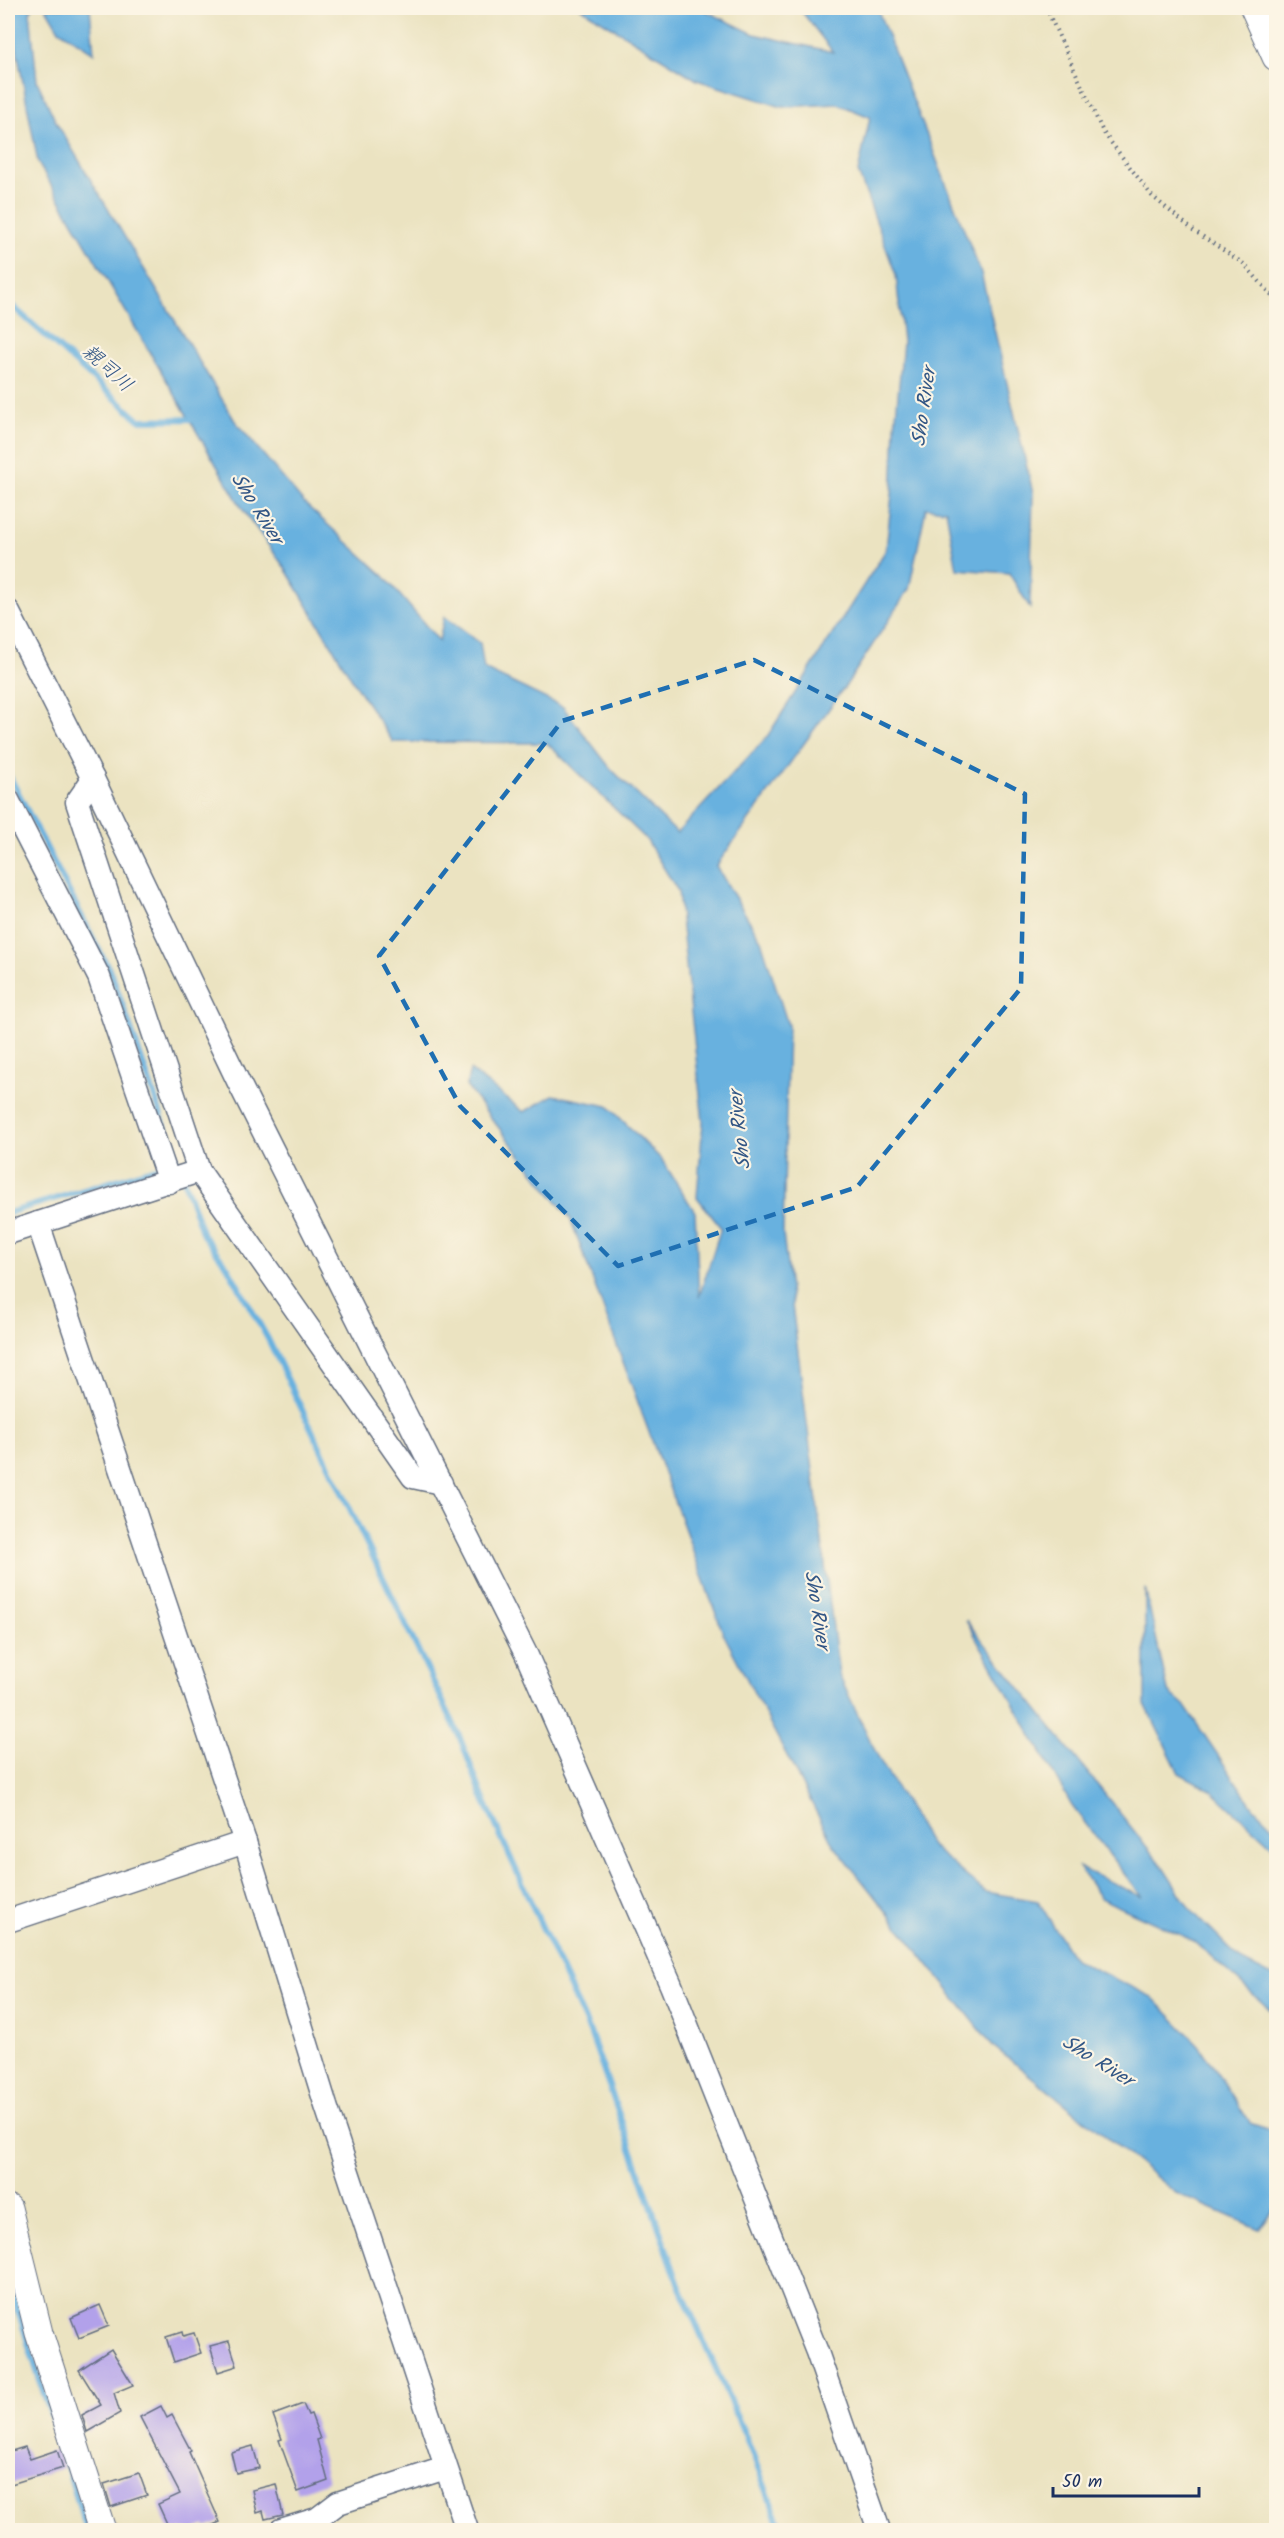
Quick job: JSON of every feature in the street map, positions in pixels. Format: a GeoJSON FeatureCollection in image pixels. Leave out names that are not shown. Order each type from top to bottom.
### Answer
{"type":"FeatureCollection","features":[{"type":"Feature","properties":{"kind":"street"},"geometry":{"type":"LineString","coordinates":[[1254,8],[1276,57]]}},
{"type":"Feature","properties":{"kind":"street"},"geometry":{"type":"LineString","coordinates":[[8,611],[93,779],[239,1083],[527,1656],[671,1985],[817,2352],[879,2530]]}},
{"type":"Feature","properties":{"kind":"street"},"geometry":{"type":"LineString","coordinates":[[93,779],[77,802],[199,1171],[413,1477],[441,1483]]}},
{"type":"Feature","properties":{"kind":"street"},"geometry":{"type":"LineString","coordinates":[[8,800],[99,978],[169,1182]]}},
{"type":"Feature","properties":{"kind":"street"},"geometry":{"type":"LineString","coordinates":[[8,1233],[199,1171]]}},
{"type":"Feature","properties":{"kind":"street"},"geometry":{"type":"LineString","coordinates":[[38,1223],[245,1842],[326,2106],[467,2530]]}},
{"type":"Feature","properties":{"kind":"street"},"geometry":{"type":"LineString","coordinates":[[8,1921],[245,1842]]}},
{"type":"Feature","properties":{"kind":"street"},"geometry":{"type":"LineString","coordinates":[[8,2208],[39,2333],[102,2530]]}},
{"type":"Feature","properties":{"kind":"street"},"geometry":{"type":"LineString","coordinates":[[281,2530],[317,2519],[338,2503],[445,2469]]}},
{"type":"Feature","properties":{"kind":"path"},"geometry":{"type":"LineString","coordinates":[[1046,8],[1103,132],[1152,196],[1192,230],[1244,264],[1276,300]]}},
{"type":"Feature","properties":{"kind":"highlighted area"},"geometry":{"type":"Polygon","coordinates":[[[754,660],[1025,794],[1021,988],[857,1187],[618,1266],[460,1106],[379,956],[562,721],[754,660]]]}},
{"type":"Feature","properties":{"kind":"water","name":"Sho River"},"geometry":{"type":"Polygon","coordinates":[[[9,8],[33,8],[30,12],[37,81],[56,122],[235,421],[304,503],[383,575],[439,641],[444,617],[480,643],[484,669],[563,707],[611,769],[677,833],[767,737],[886,550],[903,342],[896,275],[858,172],[870,117],[838,104],[782,107],[697,80],[581,8],[700,8],[754,34],[833,52],[799,8],[877,8],[981,273],[1033,493],[1030,608],[1009,573],[957,569],[946,510],[926,508],[909,589],[849,681],[716,866],[761,940],[788,1025],[783,1234],[839,1675],[879,1759],[931,1846],[985,1892],[1038,1901],[1074,1959],[1152,1997],[1199,2045],[1250,2123],[1276,2132],[1276,2207],[1259,2229],[1176,2193],[993,2046],[833,1844],[723,1633],[570,1218],[466,1086],[470,1070],[524,1112],[553,1095],[608,1106],[662,1160],[695,1212],[699,1297],[721,1228],[697,1197],[703,1122],[678,891],[646,839],[547,743],[393,742],[361,694],[285,568],[243,510],[38,163],[9,8]]]}},
{"type":"Feature","properties":{"kind":"water"},"geometry":{"type":"Polygon","coordinates":[[[46,8],[90,8],[94,53],[59,30],[46,8]]]}},
{"type":"Feature","properties":{"kind":"water"},"geometry":{"type":"Polygon","coordinates":[[[1145,1588],[1168,1691],[1184,1705],[1253,1807],[1276,1830],[1276,1850],[1211,1790],[1179,1773],[1145,1704],[1145,1588]]]}},
{"type":"Feature","properties":{"kind":"water"},"geometry":{"type":"Polygon","coordinates":[[[966,1620],[1162,1866],[1190,1909],[1242,1961],[1276,1978],[1276,2015],[1194,1941],[1100,1898],[1079,1867],[1142,1897],[1072,1806],[966,1620]]]}},
{"type":"Feature","properties":{"kind":"building"},"geometry":{"type":"Polygon","coordinates":[[[100,2305],[109,2326],[79,2338],[71,2318],[100,2305]]]}},
{"type":"Feature","properties":{"kind":"building"},"geometry":{"type":"Polygon","coordinates":[[[182,2332],[183,2336],[194,2333],[201,2353],[174,2362],[166,2337],[182,2332]]]}},
{"type":"Feature","properties":{"kind":"building"},"geometry":{"type":"Polygon","coordinates":[[[229,2341],[237,2366],[218,2372],[210,2346],[229,2341]]]}},
{"type":"Feature","properties":{"kind":"building"},"geometry":{"type":"Polygon","coordinates":[[[111,2349],[133,2385],[114,2393],[120,2413],[87,2432],[82,2415],[101,2405],[79,2370],[111,2349]]]}},
{"type":"Feature","properties":{"kind":"building"},"geometry":{"type":"Polygon","coordinates":[[[303,2404],[308,2415],[311,2414],[320,2439],[317,2440],[328,2481],[298,2492],[279,2440],[282,2439],[273,2415],[303,2404]]]}},
{"type":"Feature","properties":{"kind":"building"},"geometry":{"type":"Polygon","coordinates":[[[161,2406],[167,2418],[172,2415],[191,2451],[189,2452],[220,2522],[206,2528],[205,2525],[193,2530],[170,2530],[158,2504],[180,2494],[140,2417],[161,2406]]]}},
{"type":"Feature","properties":{"kind":"building"},"geometry":{"type":"Polygon","coordinates":[[[253,2446],[259,2468],[236,2473],[231,2452],[253,2446]]]}},
{"type":"Feature","properties":{"kind":"building"},"geometry":{"type":"Polygon","coordinates":[[[25,2447],[30,2459],[57,2450],[63,2468],[8,2485],[8,2452],[25,2447]]]}},
{"type":"Feature","properties":{"kind":"building"},"geometry":{"type":"Polygon","coordinates":[[[139,2473],[147,2495],[111,2507],[104,2484],[139,2473]]]}},
{"type":"Feature","properties":{"kind":"building"},"geometry":{"type":"Polygon","coordinates":[[[276,2484],[283,2515],[265,2519],[263,2511],[257,2513],[252,2490],[276,2484]]]}},
{"type":"Feature","properties":{"kind":"waterway","name":"親司川"},"geometry":{"type":"LineString","coordinates":[[8,302],[139,420],[195,419]]}},
{"type":"Feature","properties":{"kind":"waterway"},"geometry":{"type":"LineString","coordinates":[[8,773],[112,975],[203,1235],[227,1266],[268,1339],[458,1733],[482,1795],[590,2032],[679,2285],[745,2435],[782,2530]]}},
{"type":"Feature","properties":{"kind":"waterway"},"geometry":{"type":"LineString","coordinates":[[8,1213],[159,1167]]}},
{"type":"Feature","properties":{"kind":"waterway"},"geometry":{"type":"LineString","coordinates":[[8,2279],[87,2530]]}}]}
